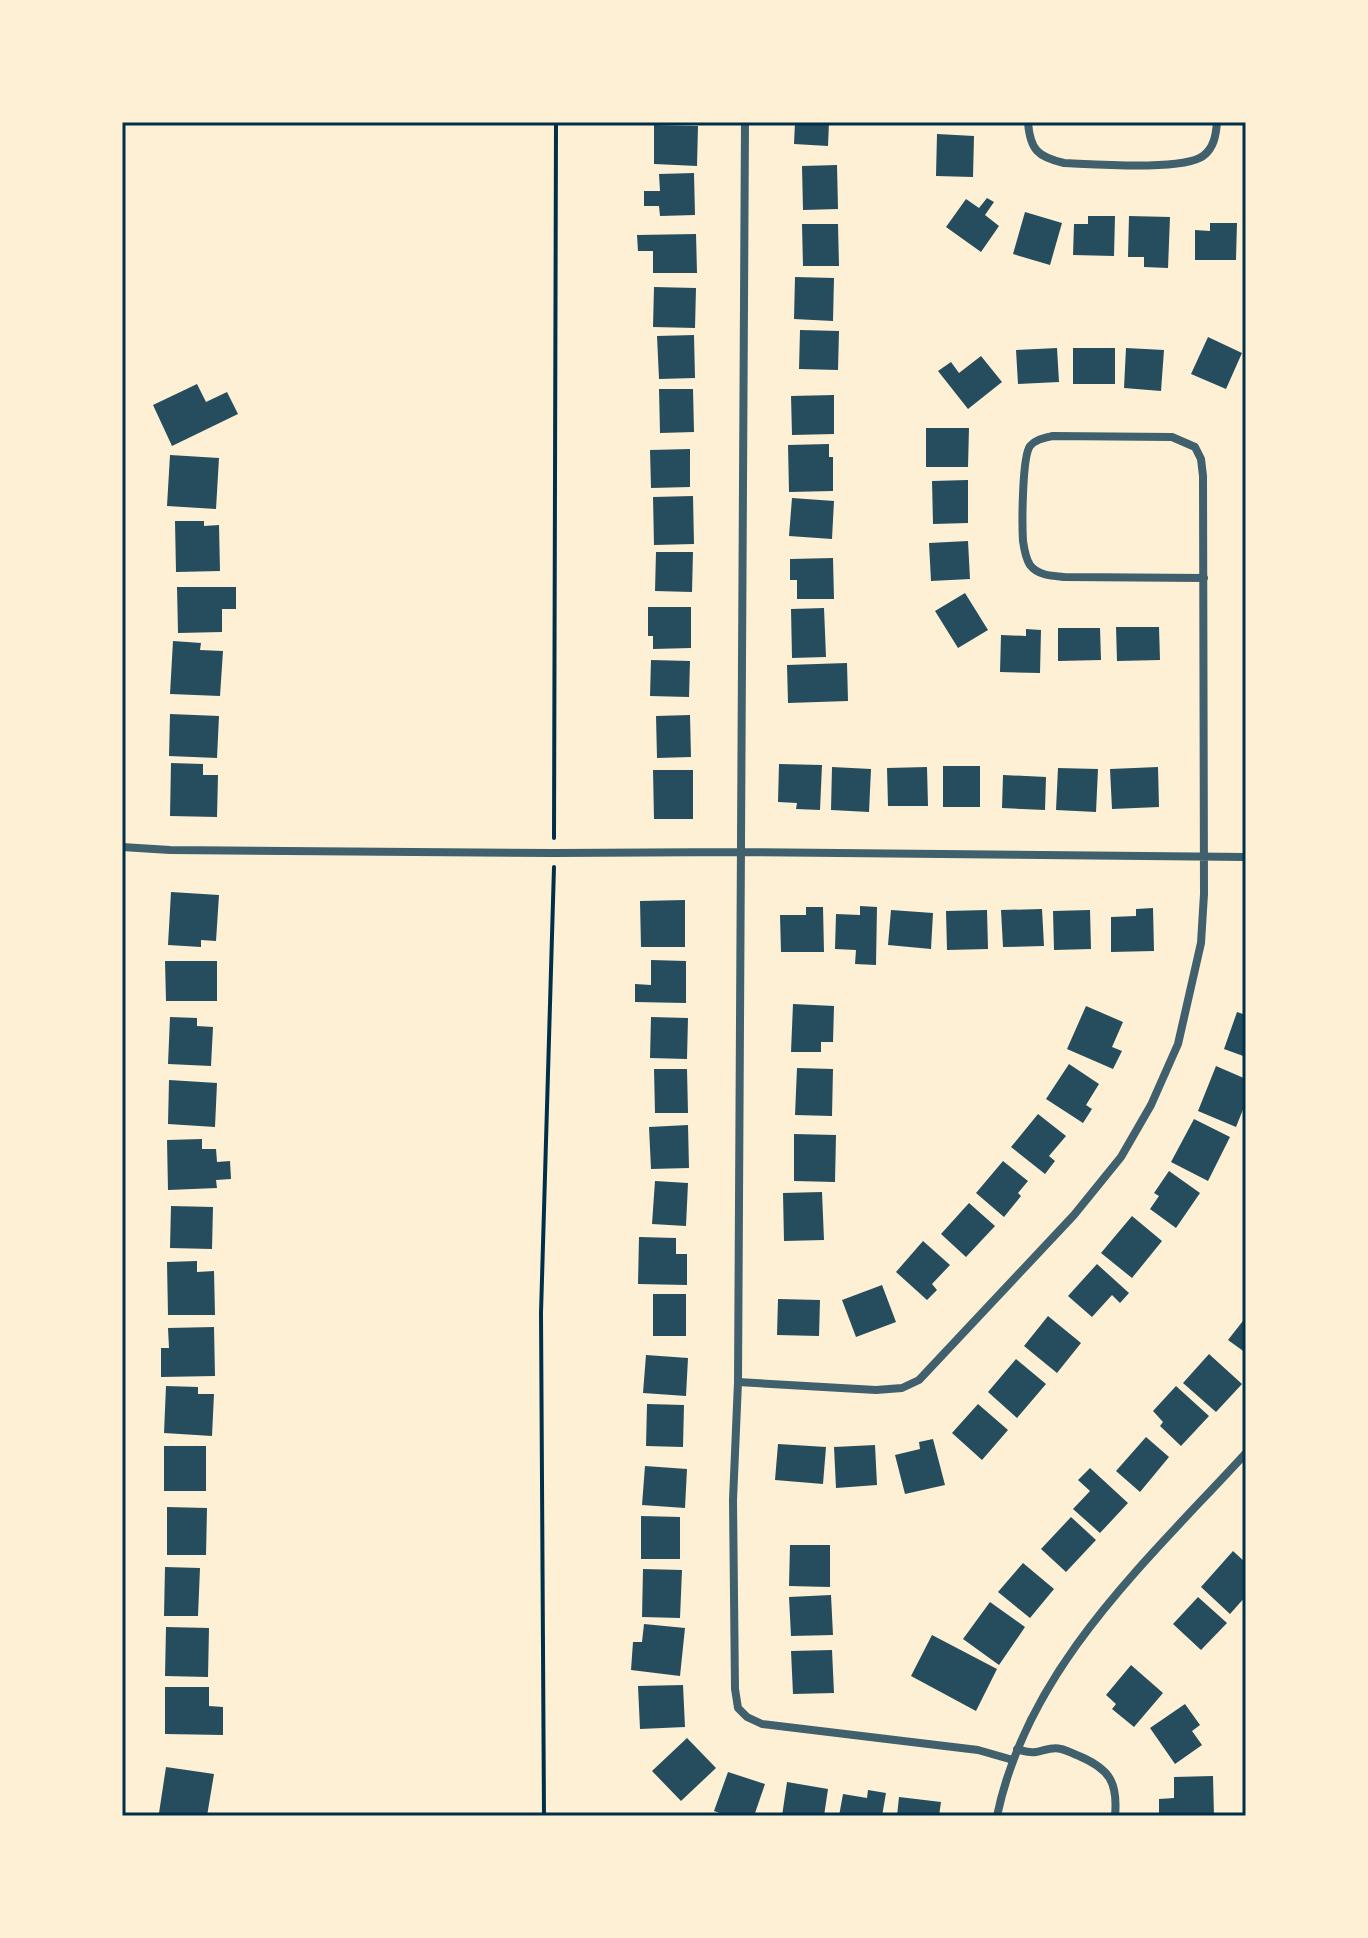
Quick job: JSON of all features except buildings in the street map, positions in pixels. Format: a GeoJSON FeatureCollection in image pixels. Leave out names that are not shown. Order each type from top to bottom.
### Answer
{"type":"FeatureCollection","features":[{"type":"Feature","properties":{"kind":"street"},"geometry":{"type":"LineString","coordinates":[[745,122],[738,1382],[733,1500],[733,1662],[736,1702],[747,1717],[762,1724],[978,1750],[1013,1760]]}},
{"type":"Feature","properties":{"kind":"street"},"geometry":{"type":"LineString","coordinates":[[1028,122],[1036,152],[1049,160],[1173,165],[1202,157],[1211,148],[1217,122]]}},
{"type":"Feature","properties":{"kind":"street"},"geometry":{"type":"LineString","coordinates":[[738,1382],[876,1390],[910,1385],[927,1372],[1074,1215],[1121,1157],[1136,1133],[1178,1044],[1201,943],[1206,857],[1204,578],[1203,476],[1201,459],[1195,447],[1172,437],[1063,436],[1038,440],[1029,448],[1025,462],[1023,541],[1028,561],[1036,571],[1065,577],[1204,578]]}},
{"type":"Feature","properties":{"kind":"street"},"geometry":{"type":"LineString","coordinates":[[122,847],[170,850],[1246,857]]}},
{"type":"Feature","properties":{"kind":"street"},"geometry":{"type":"LineString","coordinates":[[997,1816],[1017,1749],[1053,1679],[1085,1632],[1246,1453]]}},
{"type":"Feature","properties":{"kind":"street"},"geometry":{"type":"LineString","coordinates":[[1017,1749],[1036,1752],[1060,1748],[1102,1769],[1115,1789],[1115,1816]]}},
{"type":"Feature","properties":{"kind":"path"},"geometry":{"type":"LineString","coordinates":[[555,835],[556,122]]}},
{"type":"Feature","properties":{"kind":"path"},"geometry":{"type":"LineString","coordinates":[[544,1816],[541,1313],[554,870]]}}]}
